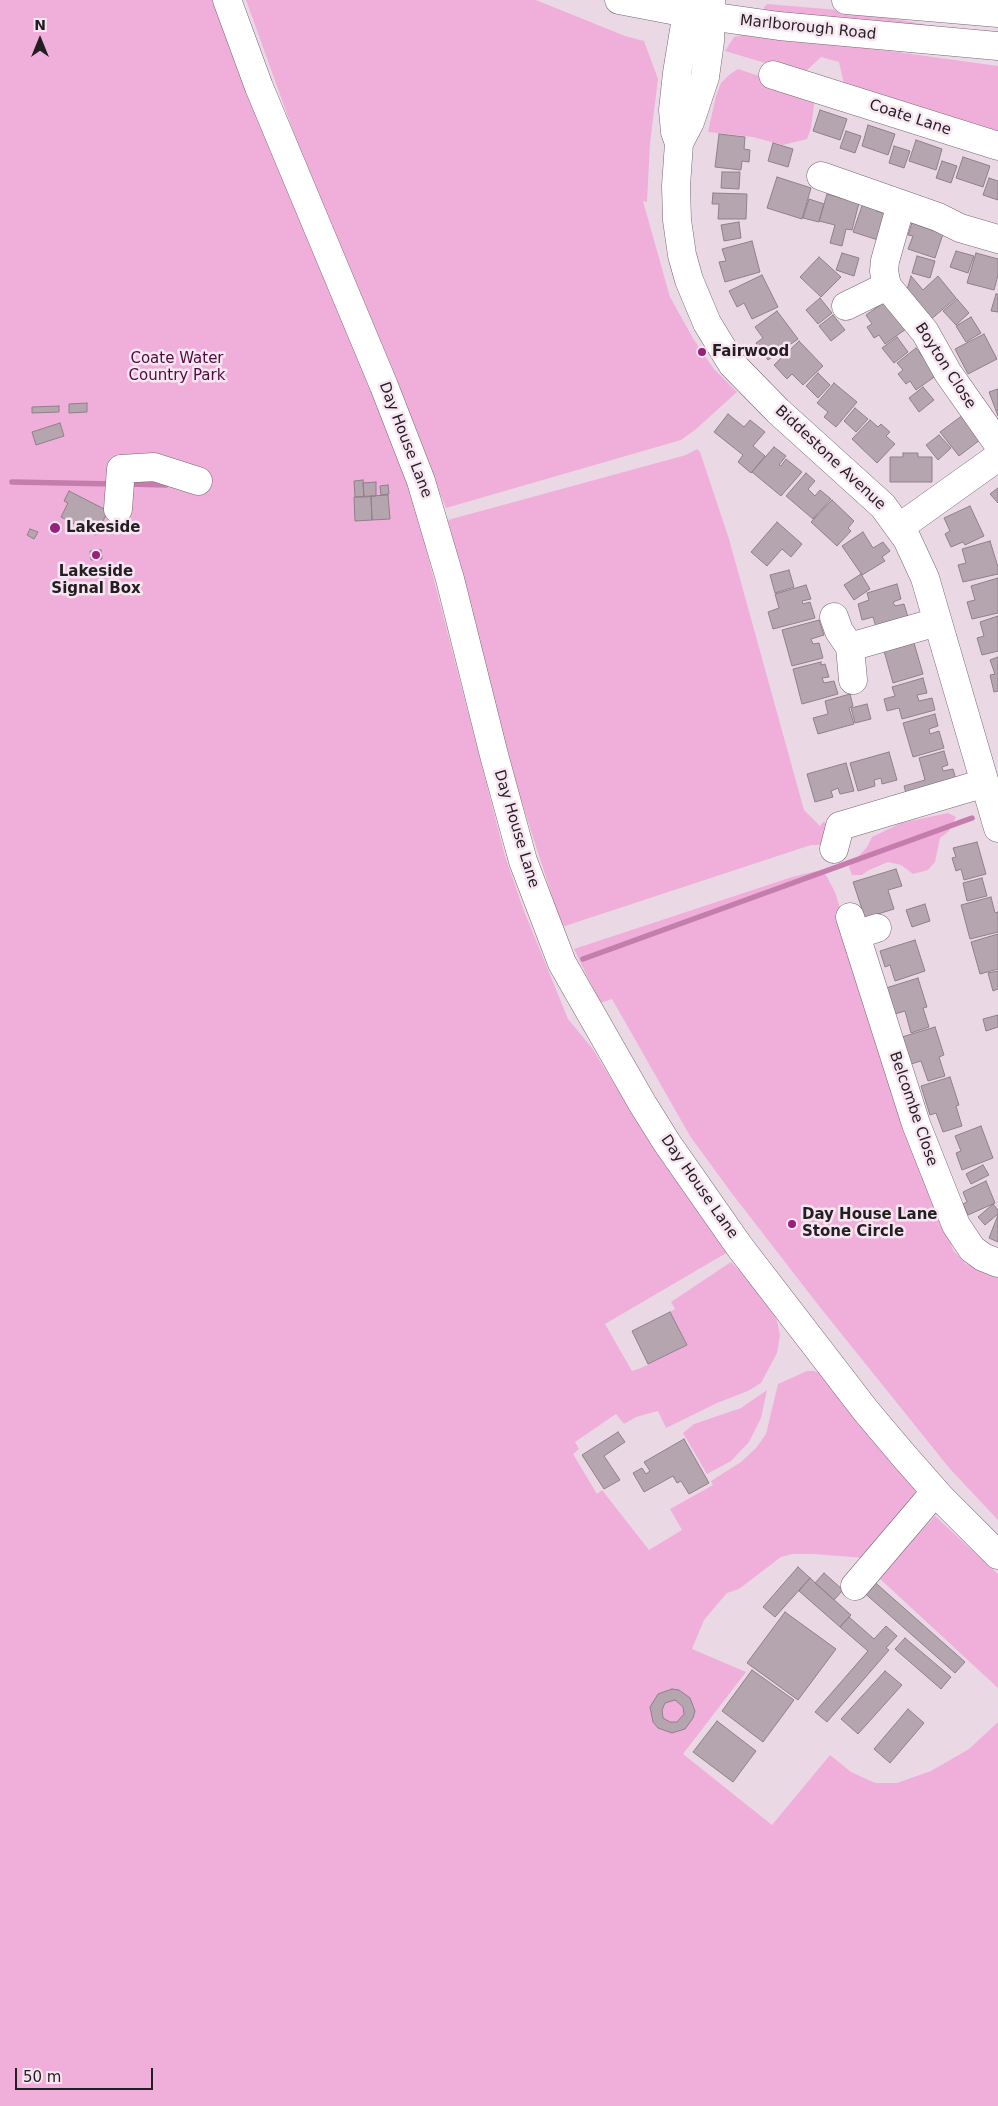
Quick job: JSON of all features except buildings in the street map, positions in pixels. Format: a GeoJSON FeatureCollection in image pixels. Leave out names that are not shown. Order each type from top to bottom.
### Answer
{"type":"FeatureCollection","features":[{"type":"Feature","properties":{"kind":"street","name":"Day House Lane"},"geometry":{"type":"LineString","coordinates":[[227,0],[259,87],[384,386],[421,481],[448,570],[494,755],[523,861],[562,963],[642,1103],[695,1184],[739,1246],[866,1411],[935,1492],[998,1555]]}},
{"type":"Feature","properties":{"kind":"street","name":"Marlborough Road"},"geometry":{"type":"LineString","coordinates":[[619,0],[700,8],[779,26],[998,46]]}},
{"type":"Feature","properties":{"kind":"street"},"geometry":{"type":"LineString","coordinates":[[846,0],[998,13]]}},
{"type":"Feature","properties":{"kind":"street","name":"Biddestone Avenue"},"geometry":{"type":"LineString","coordinates":[[700,8],[705,77],[690,122],[679,143],[676,186],[679,237],[689,280],[707,322],[732,364],[778,411],[883,506],[900,527],[918,561],[998,828]]}},
{"type":"Feature","properties":{"kind":"street","name":"Coate Lane"},"geometry":{"type":"LineString","coordinates":[[773,75],[825,78],[998,146]]}},
{"type":"Feature","properties":{"kind":"street"},"geometry":{"type":"LineString","coordinates":[[821,176],[938,217],[960,228],[998,239]]}},
{"type":"Feature","properties":{"kind":"street"},"geometry":{"type":"LineString","coordinates":[[846,306],[887,286],[884,261],[901,204]]}},
{"type":"Feature","properties":{"kind":"street","name":"Boyton Close"},"geometry":{"type":"LineString","coordinates":[[887,286],[925,332],[948,374],[998,444]]}},
{"type":"Feature","properties":{"kind":"street"},"geometry":{"type":"LineString","coordinates":[[900,527],[998,457]]}},
{"type":"Feature","properties":{"kind":"street"},"geometry":{"type":"LineString","coordinates":[[120,493],[120,469],[154,467],[198,481]]}},
{"type":"Feature","properties":{"kind":"street"},"geometry":{"type":"LineString","coordinates":[[834,617],[839,631],[850,648],[853,680]]}},
{"type":"Feature","properties":{"kind":"street"},"geometry":{"type":"LineString","coordinates":[[850,648],[937,622]]}},
{"type":"Feature","properties":{"kind":"street"},"geometry":{"type":"LineString","coordinates":[[835,831],[985,783]]}},
{"type":"Feature","properties":{"kind":"street","name":"Belcombe Close"},"geometry":{"type":"LineString","coordinates":[[861,927],[916,1124],[956,1225],[972,1249],[983,1257],[998,1263]]}},
{"type":"Feature","properties":{"kind":"street"},"geometry":{"type":"LineString","coordinates":[[855,1586],[935,1492]]}},
{"type":"Feature","properties":{"kind":"green space","name":"Coate Water Country Park"},"geometry":{"type":"Polygon","coordinates":[[[0,0],[218,0],[410,467],[427,553],[505,856],[524,911],[568,1019],[592,1048],[662,1161],[728,1252],[605,1324],[632,1371],[641,1368],[687,1345],[670,1312],[675,1309],[671,1302],[731,1262],[761,1292],[777,1321],[780,1335],[777,1353],[761,1383],[748,1391],[717,1403],[666,1428],[658,1411],[636,1417],[624,1424],[616,1414],[575,1442],[579,1449],[573,1454],[597,1494],[602,1490],[649,1550],[682,1530],[670,1509],[713,1485],[711,1481],[741,1462],[756,1448],[766,1434],[778,1384],[807,1371],[814,1371],[822,1374],[911,1483],[916,1493],[915,1502],[865,1558],[792,1554],[781,1557],[739,1589],[727,1593],[704,1620],[692,1649],[746,1672],[683,1754],[772,1825],[830,1755],[851,1772],[875,1783],[897,1783],[931,1771],[969,1749],[998,1722],[998,2106],[0,2106],[0,0]]]}},
{"type":"Feature","properties":{"kind":"green space"},"geometry":{"type":"Polygon","coordinates":[[[246,0],[536,0],[625,36],[644,41],[658,79],[650,143],[647,202],[643,201],[670,297],[694,340],[714,369],[737,392],[695,430],[681,440],[446,508],[295,136],[246,0]]]}},
{"type":"Feature","properties":{"kind":"green space"},"geometry":{"type":"Polygon","coordinates":[[[767,4],[850,11],[934,26],[998,32],[998,36],[765,13],[764,7],[767,4]]]}},
{"type":"Feature","properties":{"kind":"green space"},"geometry":{"type":"Polygon","coordinates":[[[742,35],[825,42],[998,66],[998,135],[844,84],[839,62],[821,57],[804,73],[725,51],[734,37],[742,35]]]}},
{"type":"Feature","properties":{"kind":"green space"},"geometry":{"type":"Polygon","coordinates":[[[738,69],[815,98],[811,128],[807,139],[783,145],[753,137],[708,132],[721,83],[738,69]]]}},
{"type":"Feature","properties":{"kind":"green space"},"geometry":{"type":"Polygon","coordinates":[[[697,449],[700,452],[729,539],[804,810],[820,826],[824,821],[828,848],[820,845],[811,845],[562,927],[515,781],[448,520],[686,455],[697,449]]]}},
{"type":"Feature","properties":{"kind":"green space"},"geometry":{"type":"Polygon","coordinates":[[[948,813],[956,817],[949,831],[940,838],[935,862],[928,870],[913,874],[901,865],[888,862],[862,875],[852,875],[849,867],[867,847],[872,837],[901,823],[948,813]]]}},
{"type":"Feature","properties":{"kind":"green space"},"geometry":{"type":"Polygon","coordinates":[[[817,871],[826,875],[835,892],[919,1158],[953,1250],[966,1264],[998,1274],[998,1520],[950,1469],[819,1306],[730,1191],[690,1136],[612,999],[600,1003],[574,949],[792,877],[817,871]]]}},
{"type":"Feature","properties":{"kind":"green space"},"geometry":{"type":"Polygon","coordinates":[[[767,1390],[761,1418],[749,1442],[731,1461],[707,1474],[683,1433],[694,1424],[741,1408],[767,1390]]]}},
{"type":"Feature","properties":{"kind":"green space"},"geometry":{"type":"Polygon","coordinates":[[[935,1516],[998,1574],[998,1688],[878,1577],[935,1516]]]}},
{"type":"Feature","properties":{"kind":"waterway"},"geometry":{"type":"LineString","coordinates":[[12,482],[114,484]]}},
{"type":"Feature","properties":{"kind":"waterway"},"geometry":{"type":"LineString","coordinates":[[128,484],[166,485]]}},
{"type":"Feature","properties":{"kind":"waterway"},"geometry":{"type":"LineString","coordinates":[[583,959],[972,818]]}},
{"type":"Feature","properties":{"kind":"place","name":"Fairwood"},"geometry":{"type":"Point","coordinates":[702,352]}},
{"type":"Feature","properties":{"kind":"place","name":"Lakeside"},"geometry":{"type":"Point","coordinates":[55,528]}},
{"type":"Feature","properties":{"kind":"place","name":"Lakeside Signal Box"},"geometry":{"type":"Point","coordinates":[96,555]}},
{"type":"Feature","properties":{"kind":"place","name":"Day House Lane Stone Circle"},"geometry":{"type":"Point","coordinates":[792,1224]}}]}
